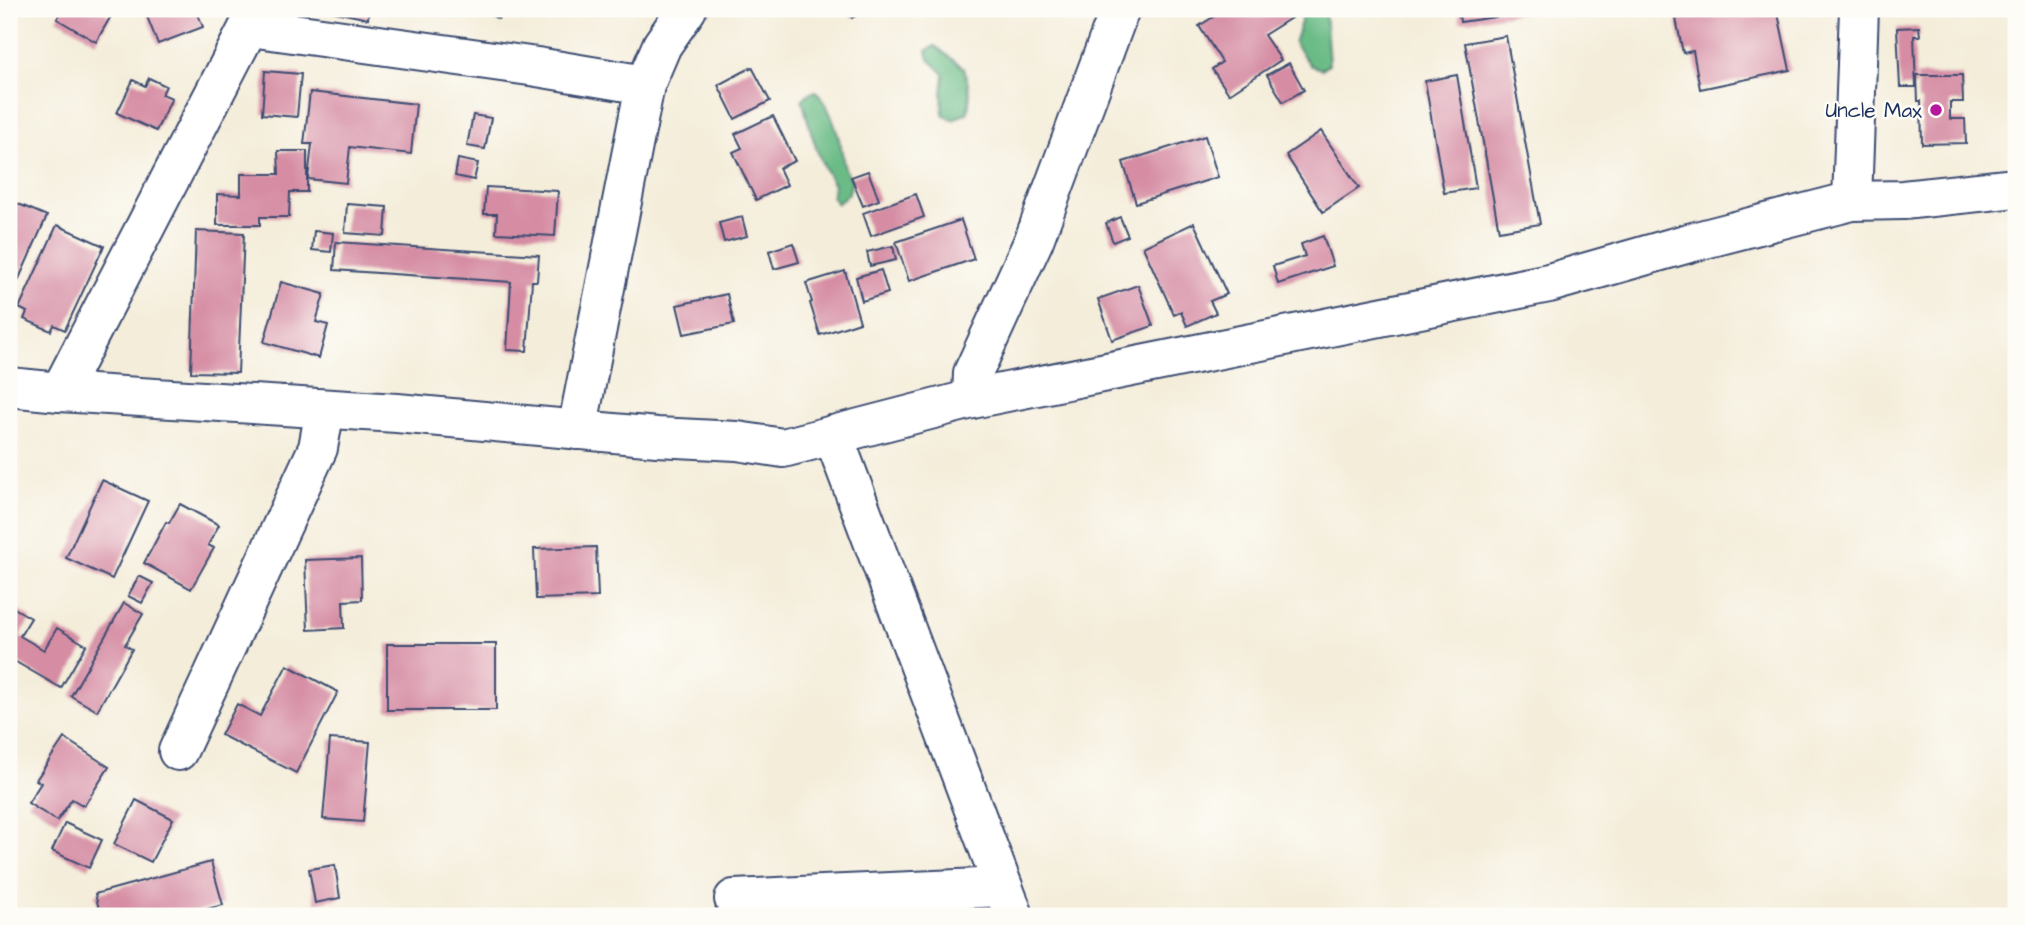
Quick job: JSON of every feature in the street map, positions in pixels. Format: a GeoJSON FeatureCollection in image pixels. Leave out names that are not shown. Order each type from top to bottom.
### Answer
{"type":"FeatureCollection","features":[{"type":"Feature","properties":{"kind":"street"},"geometry":{"type":"LineString","coordinates":[[577,430],[645,85],[662,45],[687,9]]}},
{"type":"Feature","properties":{"kind":"street"},"geometry":{"type":"LineString","coordinates":[[972,399],[973,373],[1034,240],[1119,9]]}},
{"type":"Feature","properties":{"kind":"street"},"geometry":{"type":"LineString","coordinates":[[1852,201],[1859,9]]}},
{"type":"Feature","properties":{"kind":"street"},"geometry":{"type":"LineString","coordinates":[[60,392],[254,18],[645,85]]}},
{"type":"Feature","properties":{"kind":"street"},"geometry":{"type":"LineString","coordinates":[[9,387],[397,413],[783,447],[972,399],[1549,283],[1852,201],[1903,200],[2016,188]]}},
{"type":"Feature","properties":{"kind":"street"},"geometry":{"type":"LineString","coordinates":[[178,751],[318,448],[325,409]]}},
{"type":"Feature","properties":{"kind":"street"},"geometry":{"type":"LineString","coordinates":[[734,899],[1008,901],[833,435]]}},
{"type":"Feature","properties":{"kind":"green space"},"geometry":{"type":"Polygon","coordinates":[[[1301,9],[1325,9],[1329,64],[1322,69],[1311,66],[1294,43],[1301,22],[1301,9]]]}},
{"type":"Feature","properties":{"kind":"green space"},"geometry":{"type":"Polygon","coordinates":[[[935,46],[964,68],[970,93],[968,112],[953,120],[943,114],[944,74],[929,59],[927,50],[935,46]]]}},
{"type":"Feature","properties":{"kind":"green space"},"geometry":{"type":"Polygon","coordinates":[[[816,91],[831,115],[844,166],[852,180],[849,193],[837,204],[832,196],[834,184],[818,154],[802,100],[816,91]]]}},
{"type":"Feature","properties":{"kind":"building"},"geometry":{"type":"Polygon","coordinates":[[[63,9],[99,9],[111,16],[96,42],[57,19],[63,9]]]}},
{"type":"Feature","properties":{"kind":"building"},"geometry":{"type":"Polygon","coordinates":[[[144,9],[196,9],[203,27],[158,44],[144,9]]]}},
{"type":"Feature","properties":{"kind":"building"},"geometry":{"type":"Polygon","coordinates":[[[322,9],[369,9],[368,19],[322,9]]]}},
{"type":"Feature","properties":{"kind":"building"},"geometry":{"type":"Polygon","coordinates":[[[480,9],[506,9],[498,19],[480,9]]]}},
{"type":"Feature","properties":{"kind":"building"},"geometry":{"type":"Polygon","coordinates":[[[846,9],[862,9],[864,11],[852,18],[846,9]]]}},
{"type":"Feature","properties":{"kind":"building"},"geometry":{"type":"Polygon","coordinates":[[[1226,9],[1285,9],[1291,18],[1264,35],[1281,60],[1229,94],[1212,69],[1222,62],[1199,26],[1226,9]]]}},
{"type":"Feature","properties":{"kind":"building"},"geometry":{"type":"Polygon","coordinates":[[[1458,9],[1544,9],[1544,10],[1460,22],[1458,9]]]}},
{"type":"Feature","properties":{"kind":"building"},"geometry":{"type":"Polygon","coordinates":[[[1699,9],[1777,9],[1790,70],[1700,89],[1693,51],[1683,53],[1675,14],[1699,9]]]}},
{"type":"Feature","properties":{"kind":"building"},"geometry":{"type":"Polygon","coordinates":[[[1919,27],[1920,36],[1914,36],[1916,87],[1900,87],[1897,28],[1919,27]]]}},
{"type":"Feature","properties":{"kind":"building"},"geometry":{"type":"Polygon","coordinates":[[[1506,36],[1540,224],[1499,231],[1465,43],[1506,36]]]}},
{"type":"Feature","properties":{"kind":"building"},"geometry":{"type":"Polygon","coordinates":[[[1289,63],[1304,90],[1283,102],[1267,75],[1289,63]]]}},
{"type":"Feature","properties":{"kind":"building"},"geometry":{"type":"Polygon","coordinates":[[[752,67],[770,101],[735,119],[718,85],[752,67]]]}},
{"type":"Feature","properties":{"kind":"building"},"geometry":{"type":"Polygon","coordinates":[[[265,71],[301,74],[297,117],[262,114],[265,71]]]}},
{"type":"Feature","properties":{"kind":"building"},"geometry":{"type":"Polygon","coordinates":[[[1457,75],[1476,188],[1444,193],[1425,81],[1457,75]]]}},
{"type":"Feature","properties":{"kind":"building","name":"Uncle Max"},"geometry":{"type":"Polygon","coordinates":[[[1917,75],[1962,75],[1963,102],[1950,102],[1950,119],[1965,119],[1966,143],[1922,144],[1921,101],[1918,101],[1917,75]]]}},
{"type":"Feature","properties":{"kind":"building"},"geometry":{"type":"Polygon","coordinates":[[[149,78],[166,86],[162,94],[172,98],[156,131],[117,113],[133,80],[145,86],[149,78]]]}},
{"type":"Feature","properties":{"kind":"building"},"geometry":{"type":"Polygon","coordinates":[[[310,92],[416,104],[411,154],[350,147],[346,183],[308,179],[312,144],[304,144],[310,92]]]}},
{"type":"Feature","properties":{"kind":"building"},"geometry":{"type":"Polygon","coordinates":[[[473,115],[491,118],[485,149],[467,146],[473,115]]]}},
{"type":"Feature","properties":{"kind":"building"},"geometry":{"type":"Polygon","coordinates":[[[773,116],[795,161],[779,168],[787,185],[756,200],[733,152],[742,148],[735,134],[773,116]]]}},
{"type":"Feature","properties":{"kind":"building"},"geometry":{"type":"Polygon","coordinates":[[[1321,131],[1359,188],[1323,212],[1286,155],[1321,131]]]}},
{"type":"Feature","properties":{"kind":"building"},"geometry":{"type":"Polygon","coordinates":[[[1205,136],[1218,177],[1136,203],[1123,162],[1205,136]]]}},
{"type":"Feature","properties":{"kind":"building"},"geometry":{"type":"Polygon","coordinates":[[[278,151],[307,151],[307,192],[290,192],[289,217],[260,217],[260,225],[217,225],[217,194],[241,195],[241,174],[279,174],[278,151]]]}},
{"type":"Feature","properties":{"kind":"building"},"geometry":{"type":"Polygon","coordinates":[[[458,159],[478,163],[474,180],[455,176],[458,159]]]}},
{"type":"Feature","properties":{"kind":"building"},"geometry":{"type":"Polygon","coordinates":[[[868,171],[879,200],[863,206],[851,177],[868,171]]]}},
{"type":"Feature","properties":{"kind":"building"},"geometry":{"type":"Polygon","coordinates":[[[486,187],[558,191],[555,236],[496,233],[497,214],[484,214],[486,187]]]}},
{"type":"Feature","properties":{"kind":"building"},"geometry":{"type":"Polygon","coordinates":[[[916,194],[924,217],[871,236],[863,213],[916,194]]]}},
{"type":"Feature","properties":{"kind":"building"},"geometry":{"type":"Polygon","coordinates":[[[9,200],[47,216],[9,301],[9,200]]]}},
{"type":"Feature","properties":{"kind":"building"},"geometry":{"type":"Polygon","coordinates":[[[347,204],[387,207],[385,236],[345,233],[347,204]]]}},
{"type":"Feature","properties":{"kind":"building"},"geometry":{"type":"Polygon","coordinates":[[[742,217],[747,236],[724,242],[719,223],[742,217]]]}},
{"type":"Feature","properties":{"kind":"building"},"geometry":{"type":"Polygon","coordinates":[[[1120,217],[1128,236],[1113,242],[1106,223],[1120,217]]]}},
{"type":"Feature","properties":{"kind":"building"},"geometry":{"type":"Polygon","coordinates":[[[961,220],[974,259],[909,281],[896,242],[961,220]]]}},
{"type":"Feature","properties":{"kind":"building"},"geometry":{"type":"Polygon","coordinates":[[[1194,223],[1227,294],[1210,301],[1216,313],[1187,326],[1181,312],[1174,315],[1143,247],[1194,223]]]}},
{"type":"Feature","properties":{"kind":"building"},"geometry":{"type":"Polygon","coordinates":[[[57,225],[104,246],[65,330],[54,325],[51,331],[24,319],[27,312],[19,308],[57,225]]]}},
{"type":"Feature","properties":{"kind":"building"},"geometry":{"type":"Polygon","coordinates":[[[196,231],[244,233],[238,373],[191,372],[196,231]]]}},
{"type":"Feature","properties":{"kind":"building"},"geometry":{"type":"Polygon","coordinates":[[[314,231],[333,233],[331,252],[312,250],[314,231]]]}},
{"type":"Feature","properties":{"kind":"building"},"geometry":{"type":"Polygon","coordinates":[[[1323,236],[1333,266],[1278,284],[1273,266],[1305,256],[1301,244],[1323,236]]]}},
{"type":"Feature","properties":{"kind":"building"},"geometry":{"type":"Polygon","coordinates":[[[336,242],[539,255],[537,281],[532,281],[527,351],[507,350],[511,282],[334,270],[336,242]]]}},
{"type":"Feature","properties":{"kind":"building"},"geometry":{"type":"Polygon","coordinates":[[[793,243],[799,262],[774,269],[769,251],[793,243]]]}},
{"type":"Feature","properties":{"kind":"building"},"geometry":{"type":"Polygon","coordinates":[[[893,246],[896,260],[870,266],[867,252],[893,246]]]}},
{"type":"Feature","properties":{"kind":"building"},"geometry":{"type":"Polygon","coordinates":[[[881,270],[888,293],[862,301],[856,277],[881,270]]]}},
{"type":"Feature","properties":{"kind":"building"},"geometry":{"type":"Polygon","coordinates":[[[845,271],[860,322],[820,335],[806,283],[845,271]]]}},
{"type":"Feature","properties":{"kind":"building"},"geometry":{"type":"Polygon","coordinates":[[[281,282],[324,294],[316,322],[328,325],[319,358],[264,342],[281,282]]]}},
{"type":"Feature","properties":{"kind":"building"},"geometry":{"type":"Polygon","coordinates":[[[1138,285],[1153,326],[1112,340],[1098,299],[1138,285]]]}},
{"type":"Feature","properties":{"kind":"building"},"geometry":{"type":"Polygon","coordinates":[[[727,294],[734,324],[684,334],[677,305],[727,294]]]}},
{"type":"Feature","properties":{"kind":"building"},"geometry":{"type":"Polygon","coordinates":[[[102,480],[148,501],[112,579],[66,558],[102,480]]]}},
{"type":"Feature","properties":{"kind":"building"},"geometry":{"type":"Polygon","coordinates":[[[180,504],[219,525],[208,545],[214,548],[191,589],[144,563],[166,522],[169,523],[180,504]]]}},
{"type":"Feature","properties":{"kind":"building"},"geometry":{"type":"Polygon","coordinates":[[[596,547],[598,597],[536,599],[534,549],[596,547]]]}},
{"type":"Feature","properties":{"kind":"building"},"geometry":{"type":"Polygon","coordinates":[[[361,558],[362,600],[343,601],[344,628],[308,630],[305,560],[361,558]]]}},
{"type":"Feature","properties":{"kind":"building"},"geometry":{"type":"Polygon","coordinates":[[[139,576],[153,583],[142,603],[128,596],[139,576]]]}},
{"type":"Feature","properties":{"kind":"building"},"geometry":{"type":"Polygon","coordinates":[[[124,603],[143,614],[125,645],[132,649],[97,711],[71,696],[124,603]]]}},
{"type":"Feature","properties":{"kind":"building"},"geometry":{"type":"Polygon","coordinates":[[[9,605],[31,618],[20,636],[44,650],[57,628],[86,645],[61,688],[9,658],[9,605]]]}},
{"type":"Feature","properties":{"kind":"building"},"geometry":{"type":"Polygon","coordinates":[[[387,644],[496,644],[496,710],[387,710],[387,644]]]}},
{"type":"Feature","properties":{"kind":"building"},"geometry":{"type":"Polygon","coordinates":[[[287,665],[338,692],[296,773],[221,735],[237,704],[260,716],[287,665]]]}},
{"type":"Feature","properties":{"kind":"building"},"geometry":{"type":"Polygon","coordinates":[[[64,738],[109,767],[84,806],[72,799],[57,821],[28,803],[41,783],[36,780],[64,738]]]}},
{"type":"Feature","properties":{"kind":"building"},"geometry":{"type":"Polygon","coordinates":[[[330,739],[370,742],[363,822],[323,819],[330,739]]]}},
{"type":"Feature","properties":{"kind":"building"},"geometry":{"type":"Polygon","coordinates":[[[136,800],[173,819],[151,862],[114,844],[136,800]]]}},
{"type":"Feature","properties":{"kind":"building"},"geometry":{"type":"Polygon","coordinates":[[[65,823],[102,840],[89,868],[52,851],[65,823]]]}},
{"type":"Feature","properties":{"kind":"building"},"geometry":{"type":"Polygon","coordinates":[[[211,862],[223,905],[180,916],[101,916],[95,894],[211,862]]]}},
{"type":"Feature","properties":{"kind":"building"},"geometry":{"type":"Polygon","coordinates":[[[335,865],[340,898],[315,903],[309,869],[335,865]]]}},
{"type":"Feature","properties":{"kind":"building"},"geometry":{"type":"Polygon","coordinates":[[[9,906],[32,916],[9,916],[9,906]]]}},
{"type":"Feature","properties":{"kind":"place","name":"Uncle Max"},"geometry":{"type":"Point","coordinates":[1936,110]}}]}
